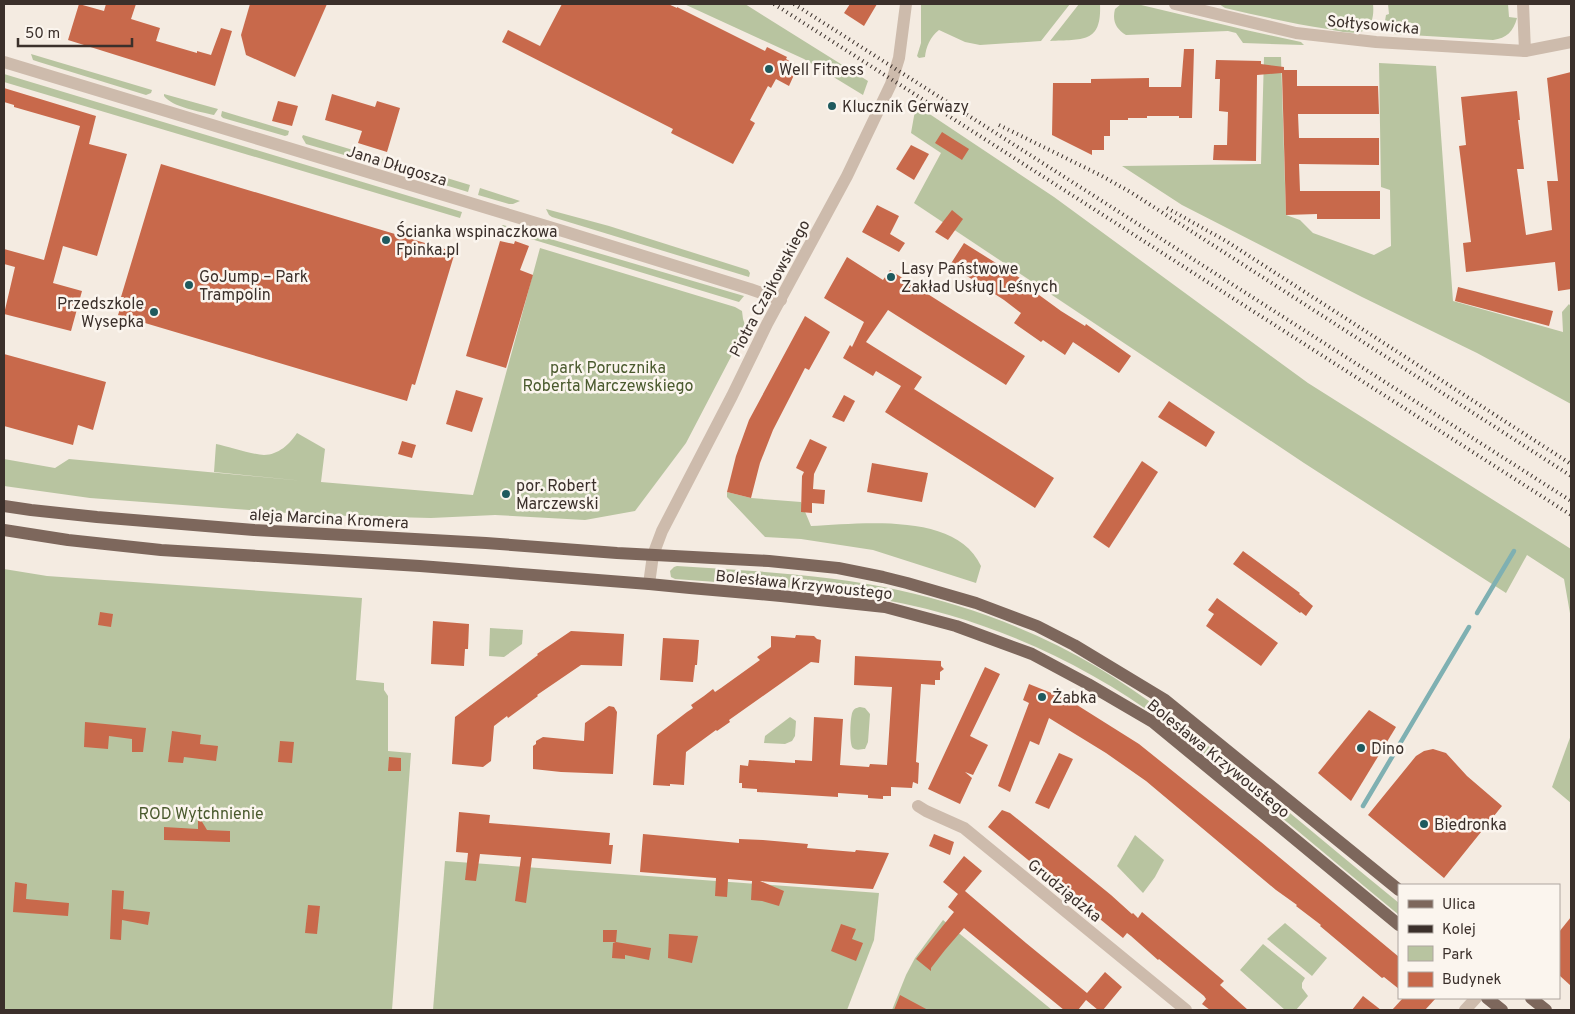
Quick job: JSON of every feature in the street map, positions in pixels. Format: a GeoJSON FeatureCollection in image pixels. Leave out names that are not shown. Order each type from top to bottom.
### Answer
{"type":"FeatureCollection","features":[{"type":"Feature","properties":{"kind":"main road","name":"aleja Marcina Kromera"},"geometry":{"type":"LineString","coordinates":[[4,506],[97,517],[254,530],[486,543],[653,555]]}},
{"type":"Feature","properties":{"kind":"main road"},"geometry":{"type":"LineString","coordinates":[[4,530],[68,540],[161,550],[649,584]]}},
{"type":"Feature","properties":{"kind":"main road","name":"Bolesława Krzywoustego"},"geometry":{"type":"LineString","coordinates":[[653,555],[769,561],[838,568],[883,577],[976,603],[1036,626],[1074,645],[1165,700],[1398,889]]}},
{"type":"Feature","properties":{"kind":"main road","name":"Bolesława Krzywoustego"},"geometry":{"type":"LineString","coordinates":[[649,584],[885,608],[956,626],[1032,654],[1153,722],[1398,924]]}},
{"type":"Feature","properties":{"kind":"main road"},"geometry":{"type":"LineString","coordinates":[[1487,999],[1502,1010]]}},
{"type":"Feature","properties":{"kind":"main road"},"geometry":{"type":"LineString","coordinates":[[1532,999],[1546,1010]]}},
{"type":"Feature","properties":{"kind":"street","name":"Piotra Czajkowskiego"},"geometry":{"type":"LineString","coordinates":[[649,584],[653,555],[663,529],[767,324],[847,176],[892,84],[899,58],[906,4]]}},
{"type":"Feature","properties":{"kind":"street","name":"Sołtysowicka"},"geometry":{"type":"LineString","coordinates":[[1175,4],[1296,33],[1376,42],[1525,51],[1571,42]]}},
{"type":"Feature","properties":{"kind":"street"},"geometry":{"type":"LineString","coordinates":[[1523,4],[1525,51]]}},
{"type":"Feature","properties":{"kind":"street","name":"Jana Długosza"},"geometry":{"type":"LineString","coordinates":[[4,62],[566,232],[781,300]]}},
{"type":"Feature","properties":{"kind":"street","name":"Grudziądzka"},"geometry":{"type":"LineString","coordinates":[[918,806],[964,828],[1186,1010]]}},
{"type":"Feature","properties":{"kind":"street"},"geometry":{"type":"LineString","coordinates":[[1465,1010],[1475,999]]}},
{"type":"Feature","properties":{"kind":"green space"},"geometry":{"type":"Polygon","coordinates":[[[684,4],[745,4],[868,81],[863,95],[804,59],[684,4]]]}},
{"type":"Feature","properties":{"kind":"green space"},"geometry":{"type":"Polygon","coordinates":[[[921,4],[1070,4],[1041,41],[980,45],[965,42],[939,30],[929,42],[925,57],[919,58],[917,56],[921,43],[921,4]]]}},
{"type":"Feature","properties":{"kind":"green space"},"geometry":{"type":"Polygon","coordinates":[[[1079,4],[1100,4],[1098,26],[1093,33],[1088,37],[1080,39],[1050,41],[1079,4]]]}},
{"type":"Feature","properties":{"kind":"green space"},"geometry":{"type":"Polygon","coordinates":[[[1121,4],[1137,4],[1301,42],[1304,45],[1243,43],[1236,33],[1228,31],[1126,35],[1117,27],[1115,21],[1115,9],[1121,4]]]}},
{"type":"Feature","properties":{"kind":"green space"},"geometry":{"type":"Polygon","coordinates":[[[1219,4],[1373,4],[1373,12],[1371,23],[1366,29],[1350,33],[1264,17],[1225,8],[1219,4]]]}},
{"type":"Feature","properties":{"kind":"green space"},"geometry":{"type":"Polygon","coordinates":[[[1388,4],[1508,4],[1509,17],[1517,18],[1509,34],[1493,40],[1394,34],[1383,27],[1381,21],[1385,21],[1386,15],[1389,14],[1388,4]]]}},
{"type":"Feature","properties":{"kind":"green space"},"geometry":{"type":"Polygon","coordinates":[[[31,54],[152,90],[151,93],[146,95],[33,60],[31,54]]]}},
{"type":"Feature","properties":{"kind":"green space"},"geometry":{"type":"Polygon","coordinates":[[[1264,57],[1281,57],[1286,215],[1300,220],[1313,233],[1374,255],[1391,246],[1390,190],[1381,187],[1379,63],[1436,66],[1453,301],[1563,332],[1562,312],[1569,304],[1571,307],[1571,404],[1477,353],[1362,297],[1182,205],[1122,166],[1261,164],[1264,57]]]}},
{"type":"Feature","properties":{"kind":"green space"},"geometry":{"type":"Polygon","coordinates":[[[4,74],[462,212],[460,218],[4,82],[4,74]]]}},
{"type":"Feature","properties":{"kind":"green space"},"geometry":{"type":"Polygon","coordinates":[[[164,94],[218,109],[214,115],[195,111],[173,103],[164,94]]]}},
{"type":"Feature","properties":{"kind":"green space"},"geometry":{"type":"Polygon","coordinates":[[[916,105],[1054,197],[1308,383],[1571,549],[1571,619],[1564,579],[1527,555],[1506,593],[1304,463],[914,203],[941,153],[911,133],[916,105]]]}},
{"type":"Feature","properties":{"kind":"green space"},"geometry":{"type":"Polygon","coordinates":[[[222,111],[289,131],[288,135],[285,136],[223,118],[221,116],[222,111]]]}},
{"type":"Feature","properties":{"kind":"green space"},"geometry":{"type":"Polygon","coordinates":[[[303,135],[383,159],[379,165],[306,144],[302,137],[303,135]]]}},
{"type":"Feature","properties":{"kind":"green space"},"geometry":{"type":"Polygon","coordinates":[[[427,172],[470,185],[468,192],[435,182],[427,172]]]}},
{"type":"Feature","properties":{"kind":"green space"},"geometry":{"type":"Polygon","coordinates":[[[480,188],[520,201],[509,204],[478,195],[480,188]]]}},
{"type":"Feature","properties":{"kind":"green space"},"geometry":{"type":"Polygon","coordinates":[[[546,209],[609,226],[748,270],[750,273],[749,277],[552,217],[546,209]]]}},
{"type":"Feature","properties":{"kind":"green space"},"geometry":{"type":"Polygon","coordinates":[[[503,225],[744,296],[739,302],[498,229],[503,225]]]}},
{"type":"Feature","properties":{"kind":"green space","name":"park Porucznika Roberta Marczewskiego"},"geometry":{"type":"Polygon","coordinates":[[[540,248],[735,307],[742,311],[746,328],[686,443],[635,511],[585,520],[495,515],[431,518],[315,515],[90,498],[4,486],[4,459],[55,468],[69,459],[304,481],[214,472],[216,444],[254,454],[269,455],[283,448],[297,433],[325,449],[321,482],[473,495],[540,248]]]}},
{"type":"Feature","properties":{"kind":"green space"},"geometry":{"type":"Polygon","coordinates":[[[727,492],[751,498],[801,502],[811,526],[879,523],[929,529],[951,536],[968,548],[981,566],[976,583],[873,550],[801,539],[765,537],[727,497],[727,492]]]}},
{"type":"Feature","properties":{"kind":"green space"},"geometry":{"type":"Polygon","coordinates":[[[674,567],[816,577],[898,590],[975,611],[1050,642],[1119,681],[1162,710],[1202,741],[1398,902],[1398,914],[1202,751],[1163,721],[1139,704],[1087,673],[1033,646],[977,624],[915,606],[882,599],[813,590],[675,579],[671,577],[670,571],[674,567]]]}},
{"type":"Feature","properties":{"kind":"green space","name":"ROD Wytchnienie"},"geometry":{"type":"Polygon","coordinates":[[[4,569],[47,576],[362,598],[356,680],[384,683],[384,690],[388,696],[388,751],[411,753],[392,1010],[4,1010],[4,569]]]}},
{"type":"Feature","properties":{"kind":"green space"},"geometry":{"type":"Polygon","coordinates":[[[490,628],[523,630],[522,644],[504,657],[489,656],[490,628]]]}},
{"type":"Feature","properties":{"kind":"green space"},"geometry":{"type":"Polygon","coordinates":[[[860,707],[865,708],[870,714],[868,742],[865,749],[857,750],[852,746],[850,736],[853,711],[860,707]]]}},
{"type":"Feature","properties":{"kind":"green space"},"geometry":{"type":"Polygon","coordinates":[[[790,717],[796,721],[795,736],[792,741],[785,744],[764,743],[765,736],[790,717]]]}},
{"type":"Feature","properties":{"kind":"green space"},"geometry":{"type":"Polygon","coordinates":[[[1571,735],[1571,803],[1552,787],[1571,735]]]}},
{"type":"Feature","properties":{"kind":"green space"},"geometry":{"type":"Polygon","coordinates":[[[1135,835],[1164,860],[1155,877],[1143,893],[1117,866],[1135,835]]]}},
{"type":"Feature","properties":{"kind":"green space"},"geometry":{"type":"Polygon","coordinates":[[[445,861],[879,893],[874,940],[847,1010],[433,1010],[445,861]]]}},
{"type":"Feature","properties":{"kind":"green space"},"geometry":{"type":"Polygon","coordinates":[[[943,920],[1052,1010],[892,1010],[915,958],[943,920]]]}},
{"type":"Feature","properties":{"kind":"green space"},"geometry":{"type":"Polygon","coordinates":[[[1285,923],[1327,958],[1312,976],[1267,939],[1285,923]]]}},
{"type":"Feature","properties":{"kind":"green space"},"geometry":{"type":"Polygon","coordinates":[[[1263,944],[1305,978],[1302,988],[1308,996],[1296,1010],[1285,1010],[1240,970],[1263,944]]]}},
{"type":"Feature","properties":{"kind":"building"},"geometry":{"type":"Polygon","coordinates":[[[79,4],[104,11],[106,4],[136,4],[131,19],[160,28],[156,41],[197,53],[197,51],[211,55],[221,28],[232,31],[215,86],[68,40],[79,4]]]}},
{"type":"Feature","properties":{"kind":"building"},"geometry":{"type":"Polygon","coordinates":[[[250,4],[327,4],[295,77],[246,55],[241,35],[250,4]]]}},
{"type":"Feature","properties":{"kind":"building"},"geometry":{"type":"Polygon","coordinates":[[[562,4],[668,4],[765,51],[767,47],[787,57],[786,59],[798,66],[789,86],[776,79],[771,88],[768,86],[750,120],[755,123],[733,164],[671,133],[673,129],[502,42],[508,30],[540,46],[562,4]]]}},
{"type":"Feature","properties":{"kind":"building"},"geometry":{"type":"Polygon","coordinates":[[[850,4],[877,4],[864,26],[844,13],[850,4]]]}},
{"type":"Feature","properties":{"kind":"building"},"geometry":{"type":"Polygon","coordinates":[[[1184,49],[1194,49],[1192,118],[1147,116],[1147,118],[1110,120],[1110,136],[1104,136],[1104,150],[1092,150],[1092,155],[1052,135],[1053,83],[1091,83],[1091,79],[1149,78],[1149,87],[1181,87],[1184,49]]]}},
{"type":"Feature","properties":{"kind":"building"},"geometry":{"type":"Polygon","coordinates":[[[1216,60],[1261,61],[1261,64],[1284,67],[1284,70],[1297,70],[1297,86],[1378,86],[1379,114],[1298,114],[1299,138],[1379,138],[1379,165],[1299,164],[1300,191],[1380,191],[1380,219],[1317,219],[1317,214],[1286,215],[1282,73],[1257,75],[1256,161],[1213,160],[1214,145],[1227,145],[1228,112],[1219,111],[1220,79],[1215,79],[1216,60]]]}},
{"type":"Feature","properties":{"kind":"building"},"geometry":{"type":"Polygon","coordinates":[[[1571,72],[1571,289],[1558,291],[1555,262],[1466,272],[1463,243],[1471,242],[1459,146],[1466,145],[1461,97],[1517,91],[1520,120],[1518,120],[1524,169],[1517,169],[1526,235],[1552,230],[1547,181],[1558,181],[1547,78],[1571,72]]]}},
{"type":"Feature","properties":{"kind":"building"},"geometry":{"type":"Polygon","coordinates":[[[4,88],[96,116],[89,144],[127,154],[97,256],[63,246],[53,283],[82,291],[71,331],[4,314],[15,267],[4,264],[4,249],[44,260],[80,126],[14,107],[14,105],[4,102],[4,88]]]}},
{"type":"Feature","properties":{"kind":"building"},"geometry":{"type":"Polygon","coordinates":[[[332,94],[375,107],[377,101],[400,108],[387,152],[358,143],[362,131],[325,120],[332,94]]]}},
{"type":"Feature","properties":{"kind":"building"},"geometry":{"type":"Polygon","coordinates":[[[278,101],[298,106],[292,126],[272,121],[278,101]]]}},
{"type":"Feature","properties":{"kind":"building"},"geometry":{"type":"Polygon","coordinates":[[[942,132],[969,149],[962,160],[935,143],[942,132]]]}},
{"type":"Feature","properties":{"kind":"building"},"geometry":{"type":"Polygon","coordinates":[[[911,145],[929,154],[914,180],[896,169],[911,145]]]}},
{"type":"Feature","properties":{"kind":"building"},"geometry":{"type":"Polygon","coordinates":[[[161,164],[455,252],[415,385],[412,384],[407,401],[118,315],[124,297],[121,297],[161,164]]]}},
{"type":"Feature","properties":{"kind":"building"},"geometry":{"type":"Polygon","coordinates":[[[877,205],[899,216],[890,234],[905,243],[899,252],[862,232],[877,205]]]}},
{"type":"Feature","properties":{"kind":"building"},"geometry":{"type":"Polygon","coordinates":[[[952,210],[963,219],[948,240],[935,232],[952,210]]]}},
{"type":"Feature","properties":{"kind":"building"},"geometry":{"type":"Polygon","coordinates":[[[500,241],[514,244],[515,241],[529,246],[520,270],[533,275],[506,368],[466,356],[500,241]]]}},
{"type":"Feature","properties":{"kind":"building"},"geometry":{"type":"Polygon","coordinates":[[[964,243],[1037,289],[1035,292],[1061,311],[1085,326],[1086,324],[1131,356],[1119,373],[1073,342],[1065,355],[1043,340],[1041,342],[1014,323],[1021,313],[950,265],[964,243]]]}},
{"type":"Feature","properties":{"kind":"building"},"geometry":{"type":"Polygon","coordinates":[[[847,257],[883,280],[890,270],[1025,356],[1006,385],[888,310],[866,342],[922,377],[914,389],[1054,478],[1035,508],[885,412],[901,386],[876,371],[873,376],[843,358],[850,345],[852,347],[864,322],[824,298],[847,257]]]}},
{"type":"Feature","properties":{"kind":"building"},"geometry":{"type":"Polygon","coordinates":[[[1458,287],[1553,311],[1549,326],[1455,301],[1458,287]]]}},
{"type":"Feature","properties":{"kind":"building"},"geometry":{"type":"Polygon","coordinates":[[[805,316],[830,332],[809,370],[805,368],[773,430],[760,463],[751,498],[727,492],[736,456],[749,420],[805,316]]]}},
{"type":"Feature","properties":{"kind":"building"},"geometry":{"type":"Polygon","coordinates":[[[4,354],[106,382],[93,430],[78,425],[73,445],[4,426],[4,354]]]}},
{"type":"Feature","properties":{"kind":"building"},"geometry":{"type":"Polygon","coordinates":[[[456,390],[483,398],[472,432],[446,424],[456,390]]]}},
{"type":"Feature","properties":{"kind":"building"},"geometry":{"type":"Polygon","coordinates":[[[844,395],[855,401],[844,422],[832,417],[844,395]]]}},
{"type":"Feature","properties":{"kind":"building"},"geometry":{"type":"Polygon","coordinates":[[[1169,401],[1215,432],[1206,447],[1158,417],[1169,401]]]}},
{"type":"Feature","properties":{"kind":"building"},"geometry":{"type":"Polygon","coordinates":[[[810,439],[827,447],[814,474],[813,489],[825,490],[824,504],[812,503],[812,513],[801,512],[802,476],[804,472],[796,468],[810,439]]]}},
{"type":"Feature","properties":{"kind":"building"},"geometry":{"type":"Polygon","coordinates":[[[402,441],[416,445],[412,458],[398,454],[402,441]]]}},
{"type":"Feature","properties":{"kind":"building"},"geometry":{"type":"Polygon","coordinates":[[[1142,461],[1158,472],[1109,548],[1093,537],[1142,461]]]}},
{"type":"Feature","properties":{"kind":"building"},"geometry":{"type":"Polygon","coordinates":[[[872,463],[928,473],[922,502],[867,492],[872,463]]]}},
{"type":"Feature","properties":{"kind":"building"},"geometry":{"type":"Polygon","coordinates":[[[1243,551],[1300,593],[1313,606],[1306,616],[1233,564],[1243,551]]]}},
{"type":"Feature","properties":{"kind":"building"},"geometry":{"type":"Polygon","coordinates":[[[1217,598],[1278,643],[1261,666],[1206,626],[1214,614],[1208,610],[1217,598]]]}},
{"type":"Feature","properties":{"kind":"building"},"geometry":{"type":"Polygon","coordinates":[[[100,612],[113,614],[111,627],[98,625],[100,612]]]}},
{"type":"Feature","properties":{"kind":"building"},"geometry":{"type":"Polygon","coordinates":[[[433,621],[469,624],[468,649],[465,649],[464,666],[431,664],[433,621]]]}},
{"type":"Feature","properties":{"kind":"building"},"geometry":{"type":"Polygon","coordinates":[[[571,631],[624,634],[622,666],[581,665],[494,726],[491,761],[483,767],[452,764],[455,717],[537,654],[571,631]]]}},
{"type":"Feature","properties":{"kind":"building"},"geometry":{"type":"Polygon","coordinates":[[[796,635],[814,636],[821,640],[819,663],[811,662],[686,752],[684,785],[653,785],[657,735],[693,708],[691,705],[713,689],[715,692],[760,660],[757,657],[771,647],[771,636],[795,638],[796,635]]]}},
{"type":"Feature","properties":{"kind":"building"},"geometry":{"type":"Polygon","coordinates":[[[663,638],[699,640],[697,665],[695,665],[693,682],[660,680],[663,638]]]}},
{"type":"Feature","properties":{"kind":"building"},"geometry":{"type":"Polygon","coordinates":[[[855,656],[941,661],[941,666],[944,669],[940,672],[940,680],[935,680],[935,685],[921,684],[916,762],[919,763],[918,784],[913,782],[912,788],[891,787],[891,796],[883,796],[883,799],[868,798],[868,795],[838,793],[838,797],[757,792],[757,789],[742,788],[742,783],[739,783],[740,765],[748,766],[749,760],[795,763],[795,760],[812,761],[814,717],[843,719],[840,765],[869,767],[870,764],[887,765],[892,687],[854,685],[855,656]]]}},
{"type":"Feature","properties":{"kind":"building"},"geometry":{"type":"Polygon","coordinates":[[[985,667],[1000,674],[970,736],[988,745],[973,775],[965,772],[972,778],[960,804],[928,789],[985,667]]]}},
{"type":"Feature","properties":{"kind":"building"},"geometry":{"type":"Polygon","coordinates":[[[1029,684],[1069,700],[1139,744],[1261,842],[1398,956],[1398,988],[1384,977],[1382,978],[1321,925],[1276,890],[1146,781],[1106,753],[1049,718],[1039,745],[1030,741],[1010,792],[998,786],[1029,703],[1023,700],[1029,684]]]}},
{"type":"Feature","properties":{"kind":"building"},"geometry":{"type":"Polygon","coordinates":[[[609,706],[614,707],[617,712],[613,774],[533,769],[533,746],[536,744],[536,741],[543,737],[584,741],[585,723],[609,706]]]}},
{"type":"Feature","properties":{"kind":"building","name":"Dino"},"geometry":{"type":"Polygon","coordinates":[[[1369,710],[1396,727],[1351,801],[1318,773],[1369,710]]]}},
{"type":"Feature","properties":{"kind":"building"},"geometry":{"type":"Polygon","coordinates":[[[85,722],[146,728],[143,752],[132,752],[132,739],[109,736],[108,749],[84,747],[85,722]]]}},
{"type":"Feature","properties":{"kind":"building"},"geometry":{"type":"Polygon","coordinates":[[[172,731],[201,735],[200,744],[218,746],[216,761],[184,757],[183,763],[168,762],[172,731]]]}},
{"type":"Feature","properties":{"kind":"building"},"geometry":{"type":"Polygon","coordinates":[[[280,741],[294,742],[292,763],[278,762],[280,741]]]}},
{"type":"Feature","properties":{"kind":"building","name":"Biedronka"},"geometry":{"type":"Polygon","coordinates":[[[1433,749],[1446,753],[1467,776],[1502,806],[1444,878],[1368,815],[1416,756],[1424,751],[1433,749]]]}},
{"type":"Feature","properties":{"kind":"building"},"geometry":{"type":"Polygon","coordinates":[[[1059,753],[1073,759],[1049,809],[1035,803],[1059,753]]]}},
{"type":"Feature","properties":{"kind":"building"},"geometry":{"type":"Polygon","coordinates":[[[389,757],[401,758],[401,771],[388,771],[389,757]]]}},
{"type":"Feature","properties":{"kind":"building"},"geometry":{"type":"Polygon","coordinates":[[[1002,810],[1010,813],[1132,914],[1138,918],[1142,912],[1224,981],[1220,985],[1248,1010],[1210,1010],[1202,1004],[1206,999],[1204,996],[1127,933],[1123,938],[988,827],[1002,810]]]}},
{"type":"Feature","properties":{"kind":"building"},"geometry":{"type":"Polygon","coordinates":[[[459,812],[490,815],[489,823],[610,833],[609,845],[613,845],[611,864],[532,858],[526,903],[515,901],[521,857],[480,854],[476,881],[465,880],[468,853],[456,852],[459,812]]]}},
{"type":"Feature","properties":{"kind":"building"},"geometry":{"type":"Polygon","coordinates":[[[198,815],[207,830],[230,831],[230,842],[164,840],[164,827],[198,829],[198,815]]]}},
{"type":"Feature","properties":{"kind":"building"},"geometry":{"type":"Polygon","coordinates":[[[643,834],[739,843],[739,839],[763,840],[808,844],[807,848],[889,853],[873,889],[760,881],[784,891],[779,906],[751,900],[752,881],[728,879],[727,897],[715,896],[716,878],[640,872],[643,834]]]}},
{"type":"Feature","properties":{"kind":"building"},"geometry":{"type":"Polygon","coordinates":[[[934,834],[954,842],[950,855],[929,846],[934,834]]]}},
{"type":"Feature","properties":{"kind":"building"},"geometry":{"type":"Polygon","coordinates":[[[964,856],[982,871],[965,891],[1026,943],[1087,993],[1105,972],[1122,987],[1103,1010],[1098,1010],[1086,1000],[1078,1010],[1064,1010],[964,928],[931,968],[931,971],[916,959],[954,912],[948,907],[958,894],[943,882],[964,856]]]}},
{"type":"Feature","properties":{"kind":"building"},"geometry":{"type":"Polygon","coordinates":[[[15,882],[27,884],[26,899],[69,903],[68,916],[13,912],[15,882]]]}},
{"type":"Feature","properties":{"kind":"building"},"geometry":{"type":"Polygon","coordinates":[[[112,890],[124,891],[123,909],[150,912],[148,925],[122,920],[121,940],[110,939],[112,890]]]}},
{"type":"Feature","properties":{"kind":"building"},"geometry":{"type":"Polygon","coordinates":[[[308,905],[320,906],[317,934],[305,933],[308,905]]]}},
{"type":"Feature","properties":{"kind":"building"},"geometry":{"type":"Polygon","coordinates":[[[1571,917],[1571,986],[1560,976],[1560,931],[1571,917]]]}},
{"type":"Feature","properties":{"kind":"building"},"geometry":{"type":"Polygon","coordinates":[[[841,924],[856,929],[852,939],[863,943],[856,961],[831,951],[841,924]]]}},
{"type":"Feature","properties":{"kind":"building"},"geometry":{"type":"Polygon","coordinates":[[[603,930],[617,930],[616,942],[603,942],[603,930]]]}},
{"type":"Feature","properties":{"kind":"building"},"geometry":{"type":"Polygon","coordinates":[[[669,934],[698,936],[692,963],[668,958],[669,934]]]}},
{"type":"Feature","properties":{"kind":"building"},"geometry":{"type":"Polygon","coordinates":[[[613,943],[651,948],[649,960],[625,955],[625,959],[612,958],[613,943]]]}},
{"type":"Feature","properties":{"kind":"building"},"geometry":{"type":"Polygon","coordinates":[[[900,995],[928,1010],[894,1010],[900,995]]]}},
{"type":"Feature","properties":{"kind":"building"},"geometry":{"type":"Polygon","coordinates":[[[1363,996],[1381,1010],[1352,1010],[1363,996]]]}},
{"type":"Feature","properties":{"kind":"building"},"geometry":{"type":"Polygon","coordinates":[[[1402,999],[1435,999],[1425,1010],[1392,1010],[1402,999]]]}},
{"type":"Feature","properties":{"kind":"waterway"},"geometry":{"type":"LineString","coordinates":[[1477,613],[1514,551]]}},
{"type":"Feature","properties":{"kind":"waterway"},"geometry":{"type":"LineString","coordinates":[[1363,806],[1469,627]]}},
{"type":"Feature","properties":{"kind":"railway"},"geometry":{"type":"LineString","coordinates":[[774,4],[1571,515]]}},
{"type":"Feature","properties":{"kind":"railway"},"geometry":{"type":"LineString","coordinates":[[794,4],[1571,501]]}},
{"type":"Feature","properties":{"kind":"railway"},"geometry":{"type":"LineString","coordinates":[[999,125],[1132,193],[1571,476]]}},
{"type":"Feature","properties":{"kind":"railway"},"geometry":{"type":"LineString","coordinates":[[1167,208],[1226,241],[1571,464]]}},
{"type":"Feature","properties":{"kind":"place","name":"Well Fitness"},"geometry":{"type":"Point","coordinates":[769,69]}},
{"type":"Feature","properties":{"kind":"place","name":"Klucznik Gerwazy"},"geometry":{"type":"Point","coordinates":[832,106]}},
{"type":"Feature","properties":{"kind":"place","name":"Ścianka wspinaczkowa Fpinka.pl"},"geometry":{"type":"Point","coordinates":[386,240]}},
{"type":"Feature","properties":{"kind":"place","name":"Lasy Państwowe Zakład Usług Leśnych"},"geometry":{"type":"Point","coordinates":[891,277]}},
{"type":"Feature","properties":{"kind":"place","name":"GoJump – Park Trampolin"},"geometry":{"type":"Point","coordinates":[189,285]}},
{"type":"Feature","properties":{"kind":"place","name":"Przedszkole Wysepka"},"geometry":{"type":"Point","coordinates":[154,312]}},
{"type":"Feature","properties":{"kind":"place","name":"por. Robert Marczewski"},"geometry":{"type":"Point","coordinates":[506,494]}},
{"type":"Feature","properties":{"kind":"place","name":"Żabka"},"geometry":{"type":"Point","coordinates":[1042,697]}},
{"type":"Feature","properties":{"kind":"place","name":"Dino"},"geometry":{"type":"Point","coordinates":[1361,748]}},
{"type":"Feature","properties":{"kind":"place","name":"Biedronka"},"geometry":{"type":"Point","coordinates":[1424,824]}}]}
